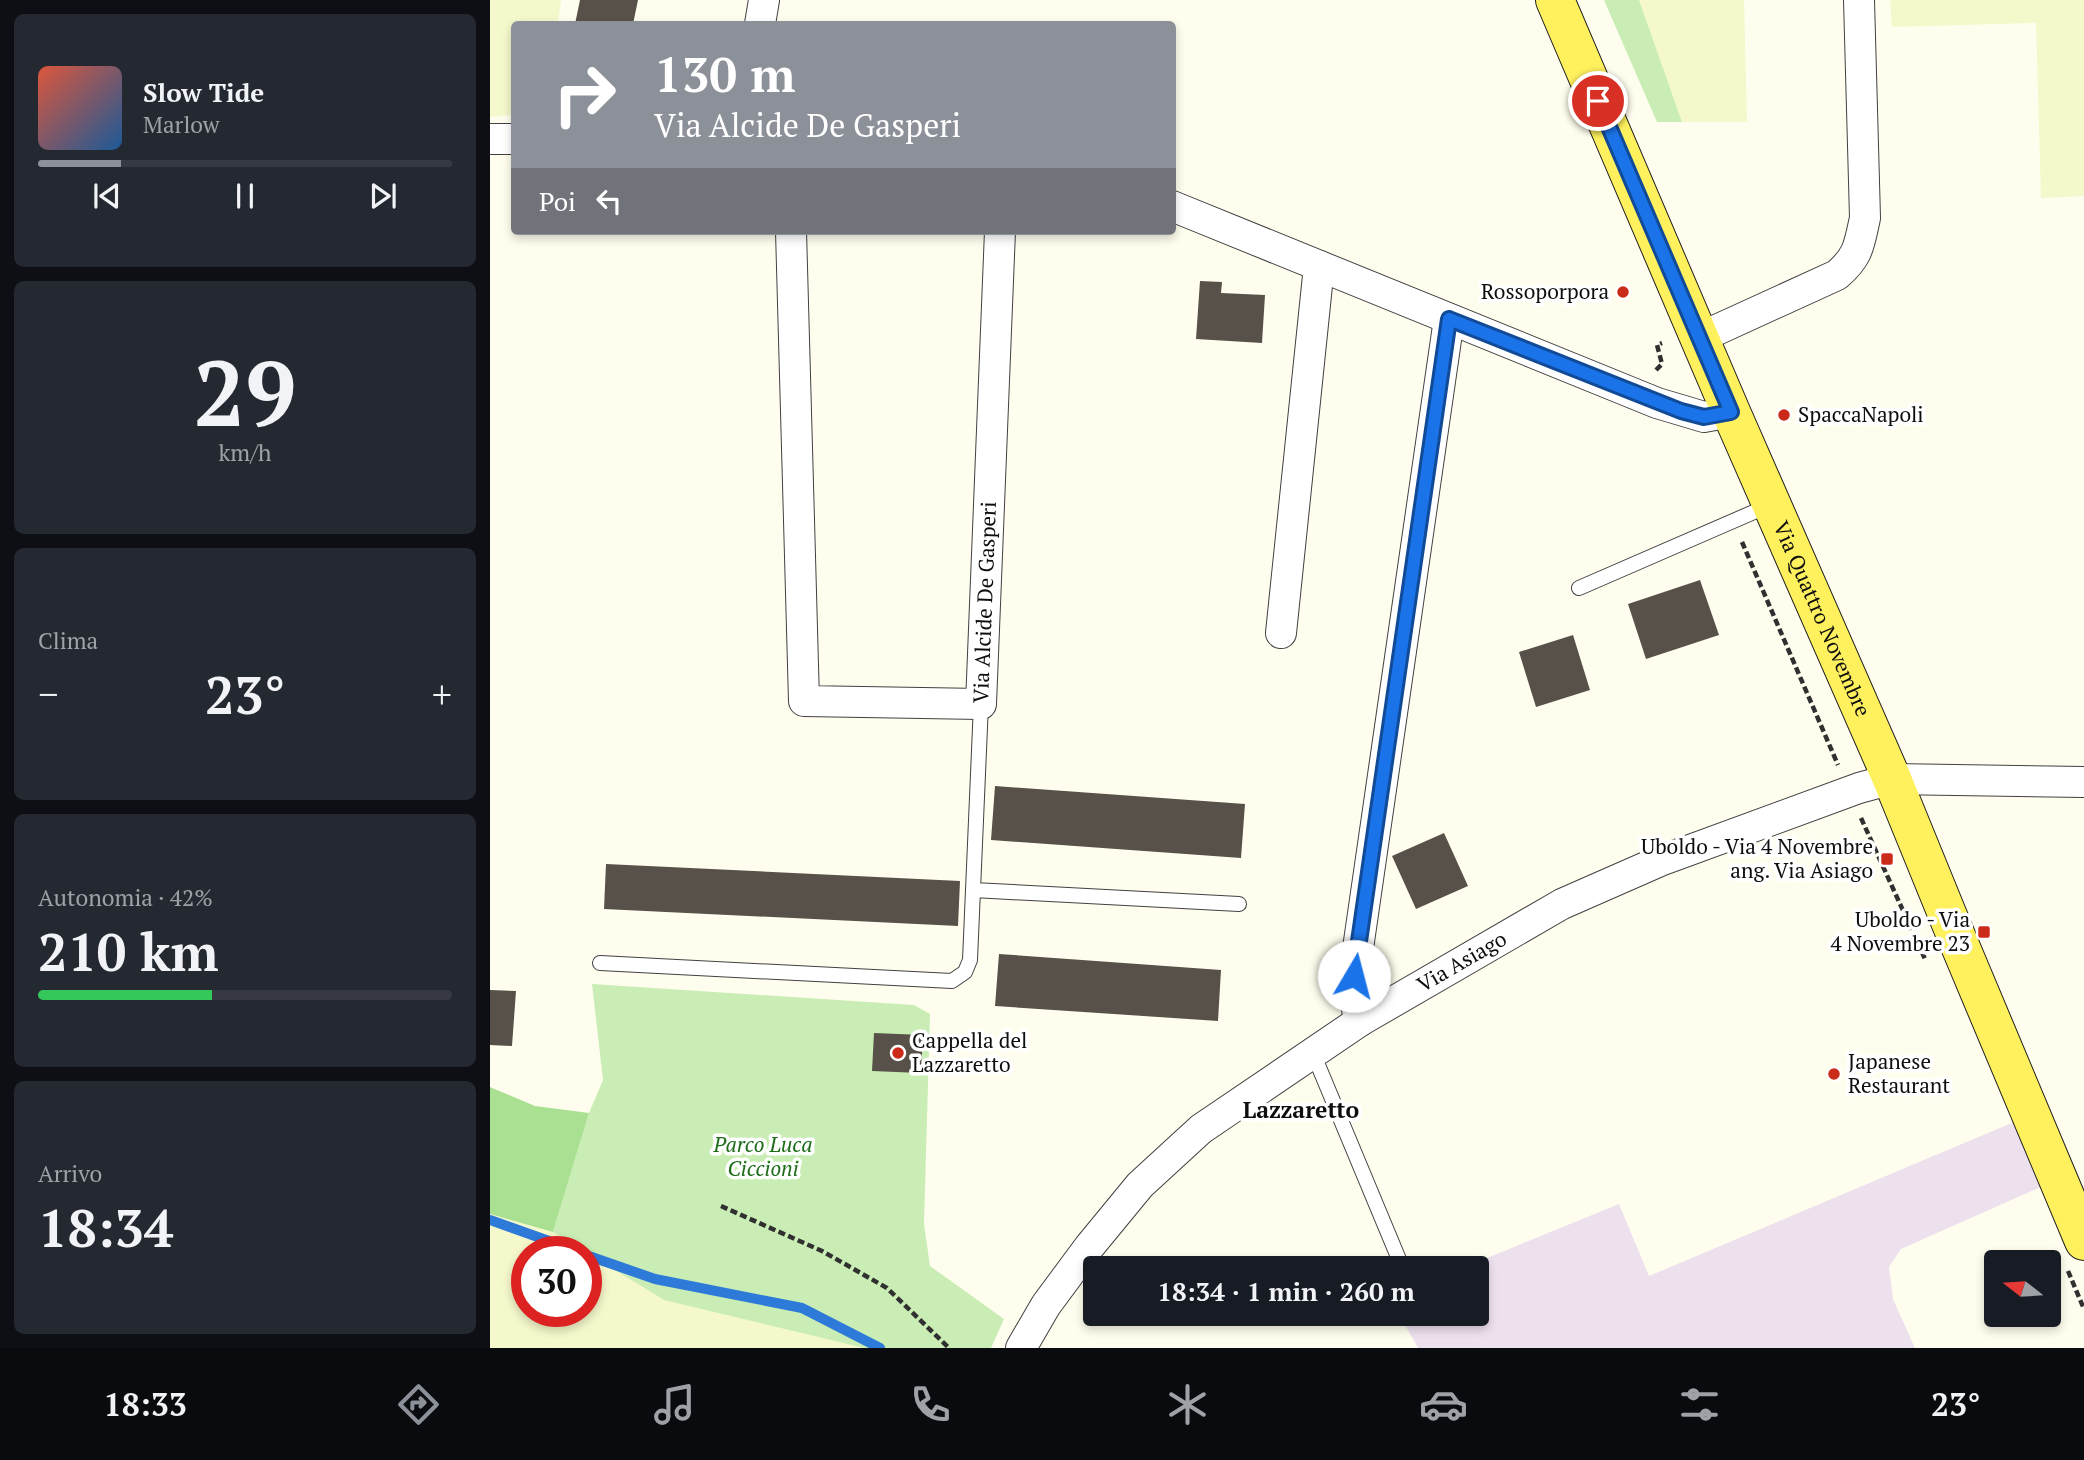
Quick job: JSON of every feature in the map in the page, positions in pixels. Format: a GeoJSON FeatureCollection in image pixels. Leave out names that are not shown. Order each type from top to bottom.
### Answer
{"type":"FeatureCollection","features":[{"type":"Feature","properties":{"kind":"main road","name":"Via Quattro Novembre"},"geometry":{"type":"LineString","coordinates":[[1555,0],[1892,779],[2084,1241]]}},
{"type":"Feature","properties":{"kind":"street"},"geometry":{"type":"LineString","coordinates":[[760,21],[764,0]]}},
{"type":"Feature","properties":{"kind":"street"},"geometry":{"type":"LineString","coordinates":[[1699,338],[1837,275],[1851,263],[1859,248],[1865,218],[1859,0]]}},
{"type":"Feature","properties":{"kind":"street"},"geometry":{"type":"LineString","coordinates":[[490,139],[511,139]]}},
{"type":"Feature","properties":{"kind":"street"},"geometry":{"type":"LineString","coordinates":[[1176,208],[1681,411],[1704,417],[1731,412]]}},
{"type":"Feature","properties":{"kind":"street","name":"Via Alcide De Gasperi"},"geometry":{"type":"LineString","coordinates":[[791,235],[804,701],[981,704],[1000,235]]}},
{"type":"Feature","properties":{"kind":"street"},"geometry":{"type":"LineString","coordinates":[[1281,633],[1319,267]]}},
{"type":"Feature","properties":{"kind":"street"},"geometry":{"type":"LineString","coordinates":[[1360,1020],[1355,1001],[1354,976],[1449,319]]}},
{"type":"Feature","properties":{"kind":"street","name":"Via Asiago"},"geometry":{"type":"LineString","coordinates":[[1021,1348],[1046,1305],[1089,1247],[1140,1185],[1200,1129],[1360,1020],[1562,904],[1660,861],[1892,779],[2084,782]]}},
{"type":"Feature","properties":{"kind":"lane"},"geometry":{"type":"LineString","coordinates":[[1579,588],[1771,504]]}},
{"type":"Feature","properties":{"kind":"lane"},"geometry":{"type":"LineString","coordinates":[[600,963],[952,981],[965,972],[970,960],[981,704]]}},
{"type":"Feature","properties":{"kind":"lane"},"geometry":{"type":"LineString","coordinates":[[974,890],[1239,904]]}},
{"type":"Feature","properties":{"kind":"lane"},"geometry":{"type":"LineString","coordinates":[[1313,1053],[1398,1256]]}},
{"type":"Feature","properties":{"kind":"path"},"geometry":{"type":"LineString","coordinates":[[1733,521],[1922,957],[1929,963]]}},
{"type":"Feature","properties":{"kind":"path"},"geometry":{"type":"LineString","coordinates":[[721,1206],[822,1251],[887,1288],[949,1348]]}},
{"type":"Feature","properties":{"kind":"shaded area"},"geometry":{"type":"Polygon","coordinates":[[[2014,1122],[2041,1187],[1901,1249],[1889,1267],[1893,1299],[1915,1348],[1418,1348],[1406,1326],[1489,1326],[1489,1257],[1619,1204],[1649,1276],[2014,1122]]]}},
{"type":"Feature","properties":{"kind":"green space"},"geometry":{"type":"Polygon","coordinates":[[[490,0],[561,0],[558,21],[511,21],[511,115],[490,117],[490,0]]]}},
{"type":"Feature","properties":{"kind":"green space"},"geometry":{"type":"Polygon","coordinates":[[[1604,0],[1639,0],[1682,122],[1657,122],[1604,0]]]}},
{"type":"Feature","properties":{"kind":"green space"},"geometry":{"type":"Polygon","coordinates":[[[1639,0],[1744,0],[1747,122],[1682,122],[1639,0]]]}},
{"type":"Feature","properties":{"kind":"green space"},"geometry":{"type":"Polygon","coordinates":[[[1890,0],[2084,0],[2084,196],[2041,198],[2036,23],[1892,27],[1890,0]]]}},
{"type":"Feature","properties":{"kind":"green space","name":"Parco Luca Ciccioni"},"geometry":{"type":"Polygon","coordinates":[[[592,984],[914,1005],[930,1014],[924,1224],[930,1266],[1004,1319],[991,1348],[864,1348],[664,1300],[602,1262],[602,1236],[560,1236],[553,1232],[589,1113],[603,1080],[592,984]]]}},
{"type":"Feature","properties":{"kind":"green space"},"geometry":{"type":"Polygon","coordinates":[[[490,1087],[535,1106],[589,1113],[553,1232],[490,1214],[490,1087]]]}},
{"type":"Feature","properties":{"kind":"green space"},"geometry":{"type":"Polygon","coordinates":[[[490,1214],[560,1236],[511,1236],[511,1327],[602,1327],[602,1262],[664,1300],[864,1348],[490,1348],[490,1214]]]}},
{"type":"Feature","properties":{"kind":"building"},"geometry":{"type":"Polygon","coordinates":[[[580,0],[638,0],[634,21],[576,21],[580,0]]]}},
{"type":"Feature","properties":{"kind":"building"},"geometry":{"type":"Polygon","coordinates":[[[1200,281],[1222,282],[1221,293],[1265,295],[1262,343],[1196,339],[1200,281]]]}},
{"type":"Feature","properties":{"kind":"building"},"geometry":{"type":"Polygon","coordinates":[[[1700,580],[1719,635],[1646,659],[1628,604],[1700,580]]]}},
{"type":"Feature","properties":{"kind":"building"},"geometry":{"type":"Polygon","coordinates":[[[1573,635],[1590,690],[1536,707],[1519,652],[1573,635]]]}},
{"type":"Feature","properties":{"kind":"building"},"geometry":{"type":"Polygon","coordinates":[[[995,786],[1245,804],[1241,858],[991,840],[995,786]]]}},
{"type":"Feature","properties":{"kind":"building"},"geometry":{"type":"Polygon","coordinates":[[[1444,833],[1468,886],[1416,909],[1392,856],[1444,833]]]}},
{"type":"Feature","properties":{"kind":"building"},"geometry":{"type":"Polygon","coordinates":[[[606,864],[960,881],[958,926],[604,909],[606,864]]]}},
{"type":"Feature","properties":{"kind":"building"},"geometry":{"type":"Polygon","coordinates":[[[999,954],[1221,970],[1218,1021],[995,1006],[999,954]]]}},
{"type":"Feature","properties":{"kind":"building"},"geometry":{"type":"Polygon","coordinates":[[[490,990],[516,991],[512,1046],[490,1045],[490,990]]]}},
{"type":"Feature","properties":{"kind":"building","name":"Cappella del Lazzaretto"},"geometry":{"type":"Polygon","coordinates":[[[874,1033],[923,1035],[921,1073],[872,1071],[874,1033]]]}},
{"type":"Feature","properties":{"kind":"waterway"},"geometry":{"type":"LineString","coordinates":[[490,1220],[535,1236]]}},
{"type":"Feature","properties":{"kind":"waterway"},"geometry":{"type":"LineString","coordinates":[[602,1261],[655,1279],[802,1308],[880,1348]]}},
{"type":"Feature","properties":{"kind":"place","name":"Rossoporpora"},"geometry":{"type":"Point","coordinates":[1623,292]}},
{"type":"Feature","properties":{"kind":"place","name":"SpaccaNapoli"},"geometry":{"type":"Point","coordinates":[1784,415]}},
{"type":"Feature","properties":{"kind":"place","name":"Uboldo - Via 4 Novembre ang. Via Asiago"},"geometry":{"type":"Point","coordinates":[1887,859]}},
{"type":"Feature","properties":{"kind":"place","name":"Uboldo - Via 4 Novembre 23"},"geometry":{"type":"Point","coordinates":[1984,932]}},
{"type":"Feature","properties":{"kind":"place","name":"Cappella del Lazzaretto"},"geometry":{"type":"Point","coordinates":[898,1053]}},
{"type":"Feature","properties":{"kind":"place","name":"Japanese Restaurant"},"geometry":{"type":"Point","coordinates":[1834,1074]}},
{"type":"Feature","properties":{"kind":"district","name":"Lazzaretto"},"geometry":{"type":"Point","coordinates":[1301,1110]}},
{"type":"Feature","properties":{"kind":"route"},"geometry":{"type":"LineString","coordinates":[[1354,976],[1449,319],[1681,411],[1704,417],[1731,412],[1598,101]]}}]}
